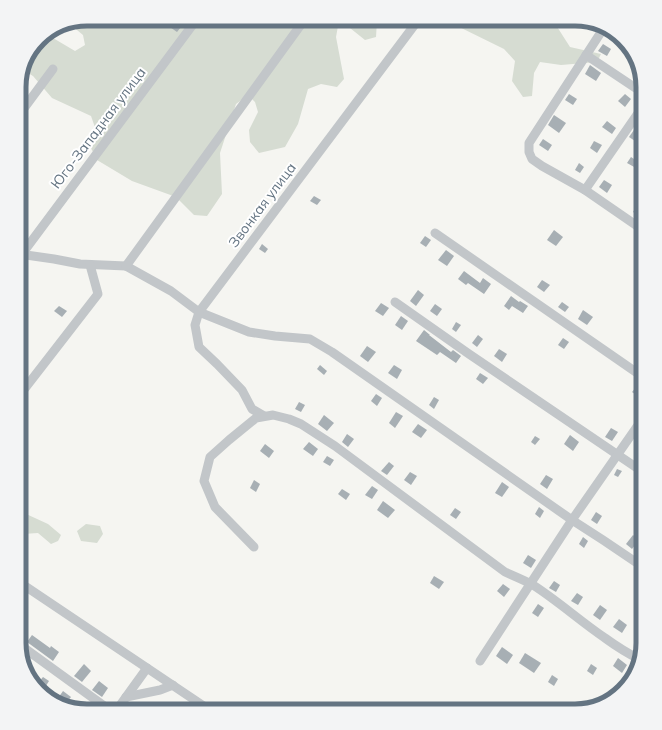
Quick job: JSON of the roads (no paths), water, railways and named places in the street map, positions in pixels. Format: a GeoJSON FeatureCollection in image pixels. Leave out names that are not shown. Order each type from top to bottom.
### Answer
{"type":"FeatureCollection","features":[{"type":"Feature","properties":{"kind":"street","name":"Юго-Западная улица"},"geometry":{"type":"LineString","coordinates":[[26,247],[192,26]]}},
{"type":"Feature","properties":{"kind":"street"},"geometry":{"type":"LineString","coordinates":[[126,266],[300,26]]}},
{"type":"Feature","properties":{"kind":"street","name":"Звонкая улица"},"geometry":{"type":"LineString","coordinates":[[199,312],[414,26]]}},
{"type":"Feature","properties":{"kind":"street"},"geometry":{"type":"LineString","coordinates":[[601,32],[529,143],[528,152],[532,159],[542,166],[585,190],[636,225]]}},
{"type":"Feature","properties":{"kind":"street"},"geometry":{"type":"LineString","coordinates":[[586,55],[636,88]]}},
{"type":"Feature","properties":{"kind":"street"},"geometry":{"type":"LineString","coordinates":[[26,106],[53,69]]}},
{"type":"Feature","properties":{"kind":"street"},"geometry":{"type":"LineString","coordinates":[[585,190],[636,116]]}},
{"type":"Feature","properties":{"kind":"street"},"geometry":{"type":"LineString","coordinates":[[435,233],[636,372]]}},
{"type":"Feature","properties":{"kind":"street"},"geometry":{"type":"LineString","coordinates":[[26,255],[80,264],[126,266],[171,291],[199,312],[249,332],[310,339],[332,352],[572,520],[636,562]]}},
{"type":"Feature","properties":{"kind":"street"},"geometry":{"type":"LineString","coordinates":[[26,387],[98,294],[90,265]]}},
{"type":"Feature","properties":{"kind":"street"},"geometry":{"type":"LineString","coordinates":[[395,302],[636,467]]}},
{"type":"Feature","properties":{"kind":"street"},"geometry":{"type":"LineString","coordinates":[[199,312],[195,324],[199,347],[218,364],[242,390],[252,409],[264,416]]}},
{"type":"Feature","properties":{"kind":"street"},"geometry":{"type":"LineString","coordinates":[[254,547],[214,507],[204,481],[210,457],[256,418],[273,415],[301,424],[335,446],[505,572],[531,584],[552,598],[605,639],[635,657]]}},
{"type":"Feature","properties":{"kind":"street"},"geometry":{"type":"LineString","coordinates":[[480,661],[572,520],[636,428]]}},
{"type":"Feature","properties":{"kind":"street"},"geometry":{"type":"LineString","coordinates":[[26,588],[201,704]]}},
{"type":"Feature","properties":{"kind":"street"},"geometry":{"type":"LineString","coordinates":[[27,650],[101,704]]}},
{"type":"Feature","properties":{"kind":"street"},"geometry":{"type":"LineString","coordinates":[[121,704],[147,668]]}},
{"type":"Feature","properties":{"kind":"street"},"geometry":{"type":"LineString","coordinates":[[126,697],[160,690],[173,685]]}}]}
